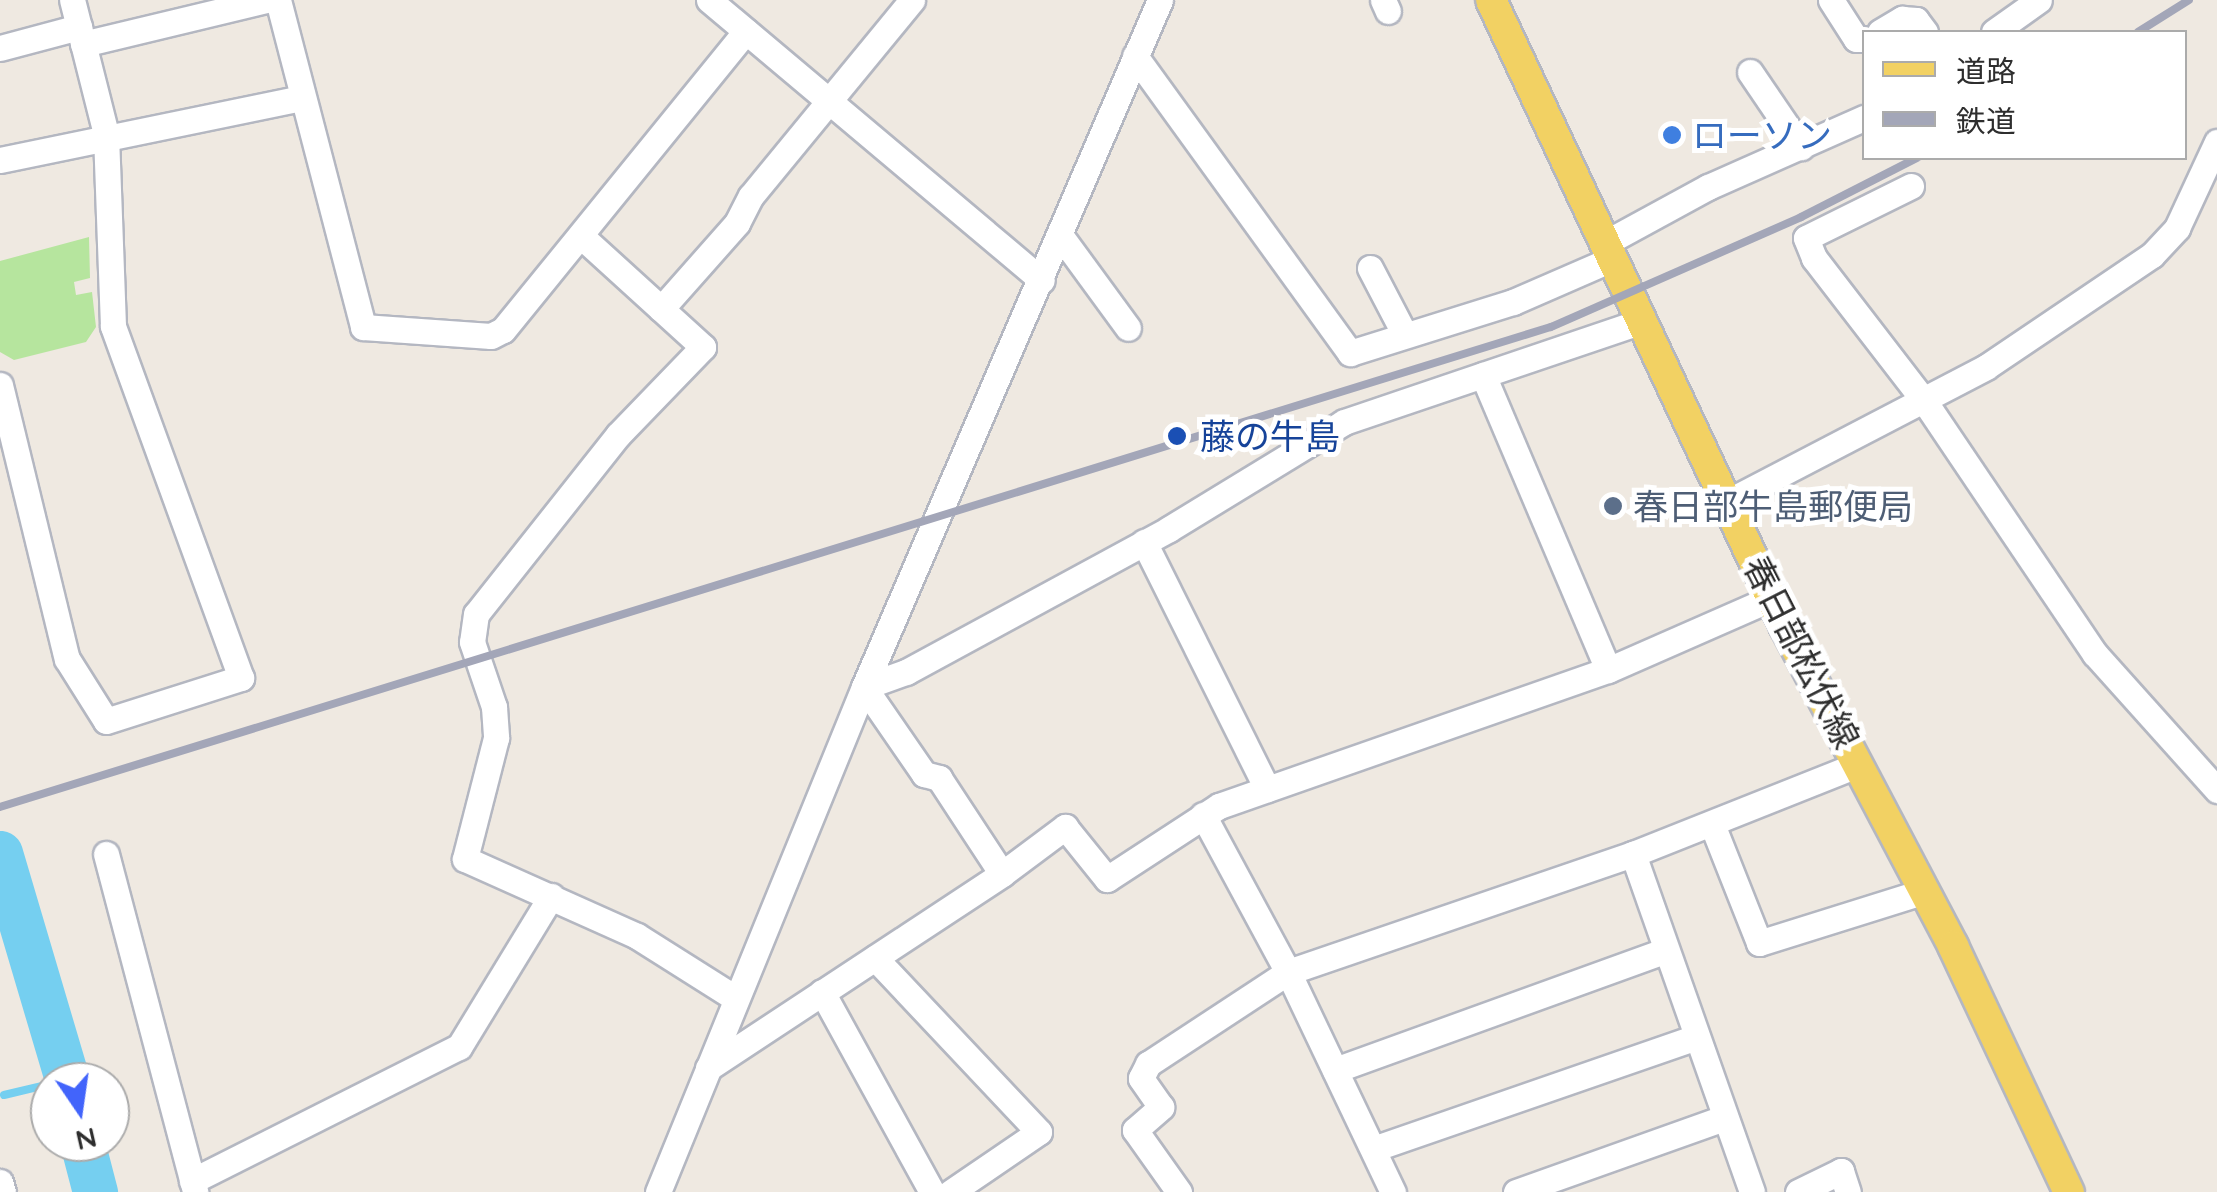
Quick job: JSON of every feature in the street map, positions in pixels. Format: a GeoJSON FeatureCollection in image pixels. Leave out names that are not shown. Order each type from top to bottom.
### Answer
{"type":"FeatureCollection","features":[{"type":"Feature","properties":{"kind":"main road","name":"春日部松伏線"},"geometry":{"type":"LineString","coordinates":[[1491,0],[1772,598],[1925,891],[2069,1192]]}},
{"type":"Feature","properties":{"kind":"street"},"geometry":{"type":"LineString","coordinates":[[0,385],[67,659],[106,721],[240,678],[114,326],[106,134],[72,0]]}},
{"type":"Feature","properties":{"kind":"street"},"geometry":{"type":"LineString","coordinates":[[0,48],[266,0]]}},
{"type":"Feature","properties":{"kind":"street"},"geometry":{"type":"LineString","coordinates":[[278,0],[363,327],[492,336],[503,330],[746,31]]}},
{"type":"Feature","properties":{"kind":"street"},"geometry":{"type":"LineString","coordinates":[[709,0],[1042,280]]}},
{"type":"Feature","properties":{"kind":"street"},"geometry":{"type":"LineString","coordinates":[[658,1192],[734,998],[864,688],[1160,0]]}},
{"type":"Feature","properties":{"kind":"street"},"geometry":{"type":"LineString","coordinates":[[1831,0],[1856,39],[1862,39]]}},
{"type":"Feature","properties":{"kind":"street"},"geometry":{"type":"LineString","coordinates":[[1997,30],[2039,0]]}},
{"type":"Feature","properties":{"kind":"street"},"geometry":{"type":"LineString","coordinates":[[661,309],[830,102],[898,5]]}},
{"type":"Feature","properties":{"kind":"street"},"geometry":{"type":"LineString","coordinates":[[1883,30],[1902,19],[1916,20],[1924,30]]}},
{"type":"Feature","properties":{"kind":"street"},"geometry":{"type":"LineString","coordinates":[[1135,56],[1350,353],[1404,333],[1514,302],[1802,147],[1862,119]]}},
{"type":"Feature","properties":{"kind":"street"},"geometry":{"type":"LineString","coordinates":[[1750,72],[1802,147]]}},
{"type":"Feature","properties":{"kind":"street"},"geometry":{"type":"LineString","coordinates":[[0,160],[106,134],[303,98]]}},
{"type":"Feature","properties":{"kind":"street"},"geometry":{"type":"LineString","coordinates":[[1727,502],[1925,402],[2152,254],[2177,228],[2217,142]]}},
{"type":"Feature","properties":{"kind":"street"},"geometry":{"type":"LineString","coordinates":[[1911,186],[1806,238],[1814,258],[1925,402],[2095,654],[2217,790]]}},
{"type":"Feature","properties":{"kind":"street"},"geometry":{"type":"LineString","coordinates":[[1060,235],[1128,328]]}},
{"type":"Feature","properties":{"kind":"street"},"geometry":{"type":"LineString","coordinates":[[581,236],[702,347],[618,435],[471,628],[496,738],[465,859],[637,936],[734,998]]}},
{"type":"Feature","properties":{"kind":"street"},"geometry":{"type":"LineString","coordinates":[[1370,268],[1404,333]]}},
{"type":"Feature","properties":{"kind":"street"},"geometry":{"type":"LineString","coordinates":[[864,688],[906,672],[1144,542],[1344,422],[1643,321]]}},
{"type":"Feature","properties":{"kind":"street"},"geometry":{"type":"LineString","coordinates":[[1483,375],[1608,670]]}},
{"type":"Feature","properties":{"kind":"street"},"geometry":{"type":"LineString","coordinates":[[1144,542],[1267,788]]}},
{"type":"Feature","properties":{"kind":"street"},"geometry":{"type":"LineString","coordinates":[[708,1068],[1002,874],[1064,827],[1107,879],[1203,815],[1267,788],[1608,670],[1772,598]]}},
{"type":"Feature","properties":{"kind":"street"},"geometry":{"type":"LineString","coordinates":[[864,688],[924,774],[939,778],[1002,874]]}},
{"type":"Feature","properties":{"kind":"street"},"geometry":{"type":"LineString","coordinates":[[1180,1192],[1134,1130],[1161,1107],[1141,1078],[1148,1064],[1288,972],[1633,854],[1858,764]]}},
{"type":"Feature","properties":{"kind":"street"},"geometry":{"type":"LineString","coordinates":[[1203,815],[1288,972],[1393,1192]]}},
{"type":"Feature","properties":{"kind":"street"},"geometry":{"type":"LineString","coordinates":[[1712,824],[1758,943],[1925,891]]}},
{"type":"Feature","properties":{"kind":"street"},"geometry":{"type":"LineString","coordinates":[[106,854],[193,1186],[459,1047],[551,896]]}},
{"type":"Feature","properties":{"kind":"street"},"geometry":{"type":"LineString","coordinates":[[1633,854],[1752,1192]]}},
{"type":"Feature","properties":{"kind":"street"},"geometry":{"type":"LineString","coordinates":[[1334,1070],[1666,950]]}},
{"type":"Feature","properties":{"kind":"street"},"geometry":{"type":"LineString","coordinates":[[874,958],[1039,1132],[950,1192]]}},
{"type":"Feature","properties":{"kind":"street"},"geometry":{"type":"LineString","coordinates":[[822,992],[932,1192]]}},
{"type":"Feature","properties":{"kind":"street"},"geometry":{"type":"LineString","coordinates":[[1373,1149],[1696,1037]]}},
{"type":"Feature","properties":{"kind":"street"},"geometry":{"type":"LineString","coordinates":[[1516,1192],[1724,1118]]}},
{"type":"Feature","properties":{"kind":"street"},"geometry":{"type":"LineString","coordinates":[[1798,1192],[1840,1170],[1848,1192]]}},
{"type":"Feature","properties":{"kind":"street"},"geometry":{"type":"LineString","coordinates":[[0,1182],[3,1192]]}},
{"type":"Feature","properties":{"kind":"green space"},"geometry":{"type":"Polygon","coordinates":[[[89,237],[90,278],[74,282],[76,295],[92,292],[96,327],[86,342],[14,360],[0,352],[0,261],[89,237]]]}},
{"type":"Feature","properties":{"kind":"waterway"},"geometry":{"type":"LineString","coordinates":[[0,853],[62,1062]]}},
{"type":"Feature","properties":{"kind":"waterway"},"geometry":{"type":"LineString","coordinates":[[4,1095],[30,1089]]}},
{"type":"Feature","properties":{"kind":"waterway"},"geometry":{"type":"LineString","coordinates":[[87,1162],[95,1192]]}},
{"type":"Feature","properties":{"kind":"railway"},"geometry":{"type":"LineString","coordinates":[[2141,30],[2189,0]]}},
{"type":"Feature","properties":{"kind":"railway"},"geometry":{"type":"LineString","coordinates":[[0,807],[1551,327],[1801,217],[1913,160]]}},
{"type":"Feature","properties":{"kind":"place","name":"ローソン"},"geometry":{"type":"Point","coordinates":[1672,135]}},
{"type":"Feature","properties":{"kind":"place","name":"藤の牛島"},"geometry":{"type":"Point","coordinates":[1177,436]}},
{"type":"Feature","properties":{"kind":"place","name":"春日部牛島郵便局"},"geometry":{"type":"Point","coordinates":[1613,506]}}]}
